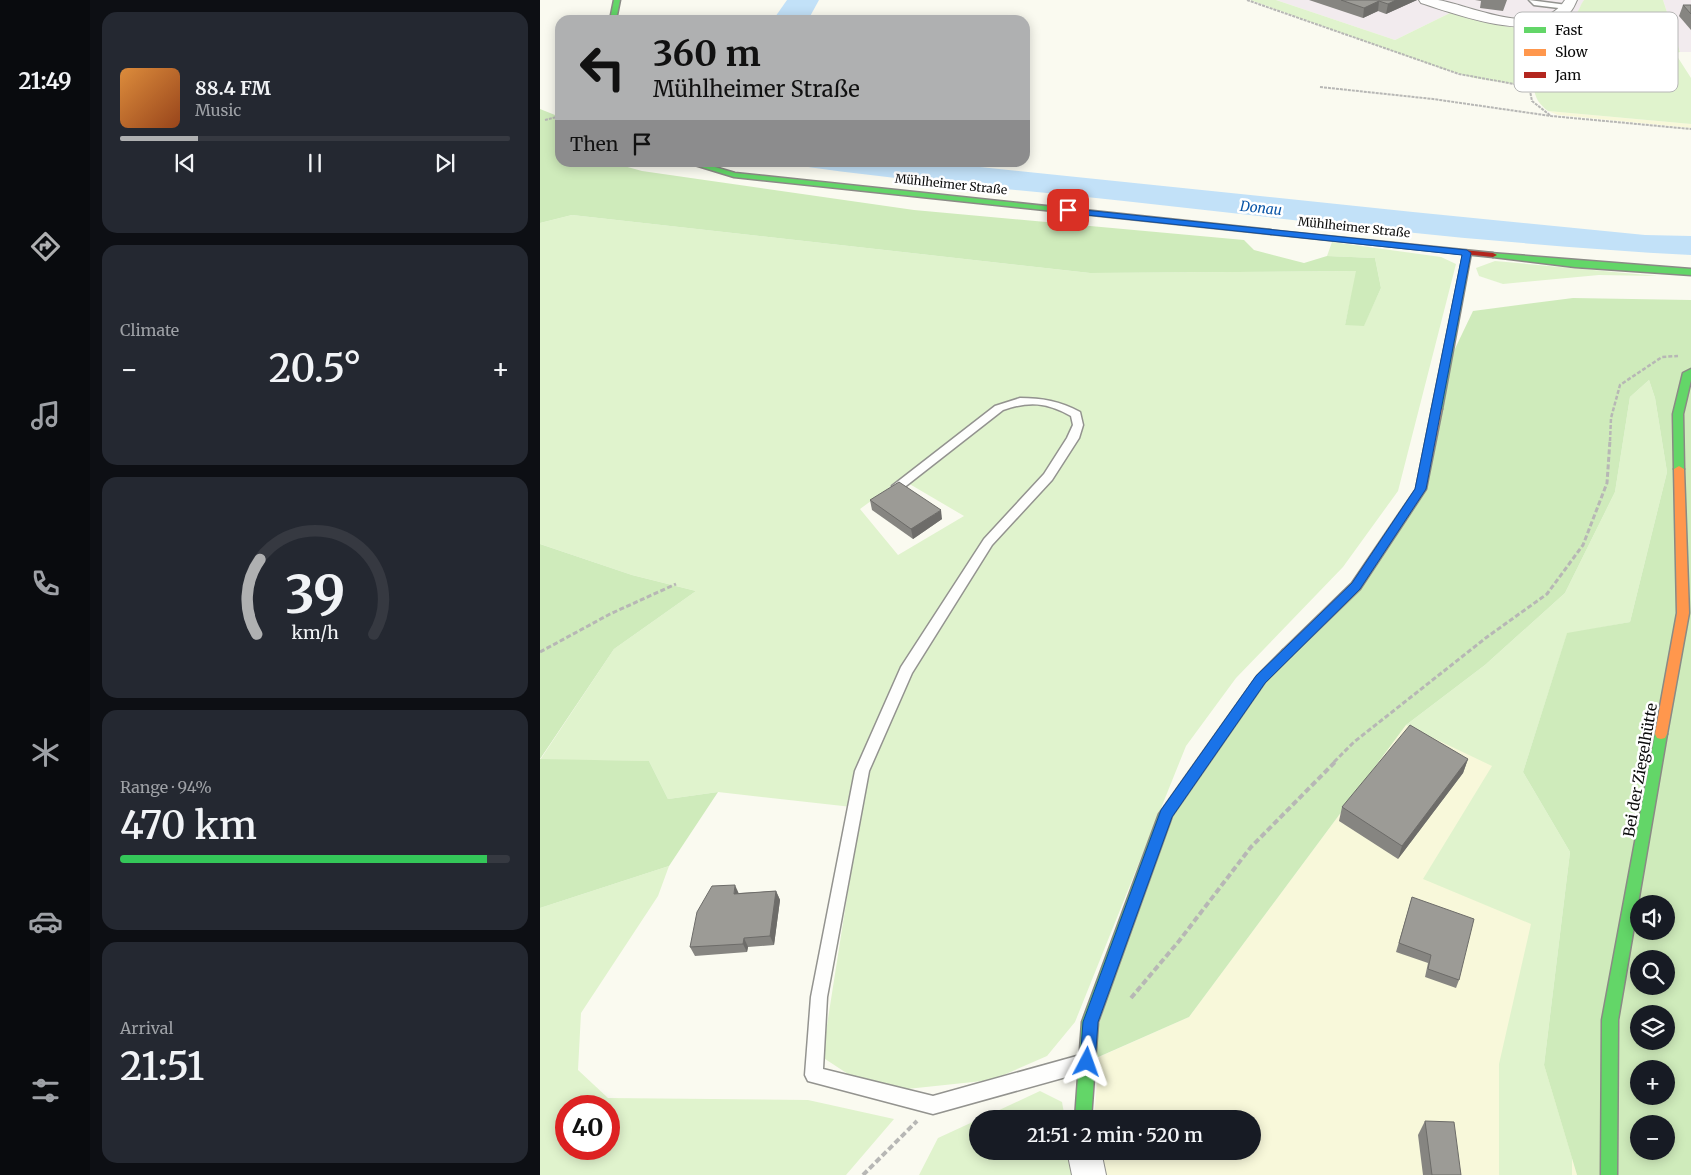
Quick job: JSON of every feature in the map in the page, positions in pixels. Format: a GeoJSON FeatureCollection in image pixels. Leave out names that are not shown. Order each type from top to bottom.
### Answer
{"type":"FeatureCollection","features":[{"type":"Feature","properties":{"kind":"street"},"geometry":{"type":"LineString","coordinates":[[614,15],[617,0]]}},
{"type":"Feature","properties":{"kind":"street"},"geometry":{"type":"LineString","coordinates":[[1425,0],[1474,15],[1501,21],[1514,22]]}},
{"type":"Feature","properties":{"kind":"street","name":"Mühlheimer Straße"},"geometry":{"type":"LineString","coordinates":[[706,167],[734,175],[1575,264],[1691,272]]}},
{"type":"Feature","properties":{"kind":"street"},"geometry":{"type":"LineString","coordinates":[[1084,1110],[1090,1022],[1166,814],[1260,679],[1356,586],[1421,489],[1467,253]]}},
{"type":"Feature","properties":{"kind":"street","name":"Bei der Ziegelhütte"},"geometry":{"type":"LineString","coordinates":[[1609,1175],[1610,1020],[1683,613],[1678,414],[1688,373],[1691,372]]}},
{"type":"Feature","properties":{"kind":"street"},"geometry":{"type":"LineString","coordinates":[[1086,1160],[1089,1175]]}},
{"type":"Feature","properties":{"kind":"lane"},"geometry":{"type":"LineString","coordinates":[[1532,0],[1534,3],[1569,3]]}},
{"type":"Feature","properties":{"kind":"lane"},"geometry":{"type":"LineString","coordinates":[[898,486],[999,408],[1020,401],[1040,401],[1061,406],[1076,414],[1078,425],[1074,438],[1048,477],[988,542],[906,671],[862,770],[819,997],[814,1075],[933,1105],[1087,1062]]}},
{"type":"Feature","properties":{"kind":"path"},"geometry":{"type":"LineString","coordinates":[[1247,0],[1449,71],[1474,78],[1514,84]]}},
{"type":"Feature","properties":{"kind":"path"},"geometry":{"type":"LineString","coordinates":[[1320,87],[1433,99],[1552,116],[1691,129]]}},
{"type":"Feature","properties":{"kind":"path"},"geometry":{"type":"LineString","coordinates":[[1530,92],[1529,96],[1532,101],[1552,116]]}},
{"type":"Feature","properties":{"kind":"path"},"geometry":{"type":"LineString","coordinates":[[545,120],[555,117]]}},
{"type":"Feature","properties":{"kind":"path"},"geometry":{"type":"LineString","coordinates":[[1126,1004],[1179,941],[1251,847],[1354,742],[1487,637],[1546,594],[1583,545],[1607,483],[1611,418],[1620,385],[1662,358],[1681,355]]}},
{"type":"Feature","properties":{"kind":"path"},"geometry":{"type":"LineString","coordinates":[[540,652],[610,614],[676,584]]}},
{"type":"Feature","properties":{"kind":"path"},"geometry":{"type":"LineString","coordinates":[[863,1175],[933,1105]]}},
{"type":"Feature","properties":{"kind":"shaded area"},"geometry":{"type":"Polygon","coordinates":[[[1276,0],[1584,0],[1578,12],[1514,12],[1514,27],[1479,22],[1450,13],[1395,40],[1276,0]]]}},
{"type":"Feature","properties":{"kind":"shaded area"},"geometry":{"type":"Polygon","coordinates":[[[1663,0],[1691,0],[1691,52],[1680,52],[1678,46],[1678,12],[1667,12],[1663,0]]]}},
{"type":"Feature","properties":{"kind":"green space"},"geometry":{"type":"Polygon","coordinates":[[[1250,0],[1276,0],[1395,40],[1450,13],[1495,25],[1514,27],[1514,84],[1474,78],[1443,69],[1250,0]]]}},
{"type":"Feature","properties":{"kind":"green space"},"geometry":{"type":"Polygon","coordinates":[[[1584,0],[1663,0],[1667,12],[1577,12],[1584,0]]]}},
{"type":"Feature","properties":{"kind":"green space"},"geometry":{"type":"Polygon","coordinates":[[[1678,58],[1691,78],[1691,124],[1548,111],[1542,106],[1535,92],[1678,92],[1678,58]]]}},
{"type":"Feature","properties":{"kind":"green space"},"geometry":{"type":"Polygon","coordinates":[[[540,109],[555,115],[555,167],[628,167],[642,171],[914,210],[1244,240],[1254,250],[1304,263],[1327,256],[1375,258],[1381,288],[1364,326],[1345,325],[1356,271],[1090,273],[572,215],[540,223],[540,109]]]}},
{"type":"Feature","properties":{"kind":"green space"},"geometry":{"type":"Polygon","coordinates":[[[1548,111],[1691,124],[1691,128],[1558,115],[1548,111]]]}},
{"type":"Feature","properties":{"kind":"green space"},"geometry":{"type":"Polygon","coordinates":[[[572,215],[1090,273],[1357,271],[1345,325],[1364,325],[1381,288],[1375,258],[1327,256],[1332,242],[1441,257],[1456,264],[1398,491],[1343,567],[1236,678],[1186,746],[1075,1022],[1047,1056],[992,1080],[907,1089],[848,1074],[822,1057],[861,808],[718,792],[668,799],[649,761],[540,760],[614,649],[696,591],[632,575],[540,544],[540,223],[572,215]],[[901,479],[860,509],[898,555],[964,516],[901,479]]]}},
{"type":"Feature","properties":{"kind":"green space"},"geometry":{"type":"Polygon","coordinates":[[[1495,261],[1658,276],[1599,275],[1503,284],[1479,276],[1476,268],[1495,261]]]}},
{"type":"Feature","properties":{"kind":"green space"},"geometry":{"type":"Polygon","coordinates":[[[1573,298],[1691,300],[1691,1175],[1577,1175],[1544,1065],[1570,852],[1523,772],[1567,633],[1630,622],[1667,472],[1655,398],[1649,380],[1630,397],[1615,492],[1565,593],[1485,665],[1406,725],[1189,1017],[1087,1062],[1166,814],[1261,679],[1356,586],[1421,489],[1441,378],[1473,311],[1573,298]]]}},
{"type":"Feature","properties":{"kind":"green space"},"geometry":{"type":"Polygon","coordinates":[[[1649,380],[1655,398],[1667,472],[1630,622],[1567,634],[1523,772],[1570,852],[1544,1065],[1572,1158],[1572,1175],[1499,1175],[1499,1064],[1531,924],[1423,879],[1492,766],[1406,725],[1485,665],[1565,593],[1615,492],[1630,397],[1649,380]]]}},
{"type":"Feature","properties":{"kind":"green space"},"geometry":{"type":"Polygon","coordinates":[[[540,544],[632,575],[696,591],[614,649],[540,759],[540,544]]]}},
{"type":"Feature","properties":{"kind":"green space"},"geometry":{"type":"Polygon","coordinates":[[[1406,725],[1523,772],[1544,1065],[1577,1175],[1103,1175],[1099,1160],[1261,1160],[1261,1110],[1095,1110],[1099,1057],[1189,1017],[1406,725]]]}},
{"type":"Feature","properties":{"kind":"green space"},"geometry":{"type":"Polygon","coordinates":[[[540,759],[649,761],[668,799],[718,792],[669,866],[540,908],[540,759]]]}},
{"type":"Feature","properties":{"kind":"green space"},"geometry":{"type":"Polygon","coordinates":[[[669,866],[658,896],[581,1013],[578,1070],[605,1095],[555,1095],[555,1160],[620,1160],[620,1098],[808,1100],[894,1119],[846,1175],[540,1175],[540,908],[669,866]]]}},
{"type":"Feature","properties":{"kind":"green space"},"geometry":{"type":"Polygon","coordinates":[[[1040,1091],[1062,1102],[1063,1110],[999,1110],[1040,1091]]]}},
{"type":"Feature","properties":{"kind":"green space"},"geometry":{"type":"Polygon","coordinates":[[[969,1124],[969,1160],[1074,1160],[1077,1175],[919,1175],[938,1138],[969,1124]]]}},
{"type":"Feature","properties":{"kind":"water"},"geometry":{"type":"Polygon","coordinates":[[[787,0],[819,0],[811,15],[776,15],[787,0]]]}},
{"type":"Feature","properties":{"kind":"water","name":"Donau"},"geometry":{"type":"Polygon","coordinates":[[[811,167],[980,167],[1645,235],[1691,236],[1691,255],[1620,251],[1407,232],[1081,196],[910,180],[811,167]]]}},
{"type":"Feature","properties":{"kind":"building"},"geometry":{"type":"Polygon","coordinates":[[[1341,0],[1396,0],[1388,4],[1379,1],[1364,8],[1341,0]]]}},
{"type":"Feature","properties":{"kind":"building"},"geometry":{"type":"Polygon","coordinates":[[[1683,5],[1691,5],[1691,14],[1683,5]]]}},
{"type":"Feature","properties":{"kind":"building"},"geometry":{"type":"Polygon","coordinates":[[[899,482],[941,510],[911,529],[870,500],[899,482]]]}},
{"type":"Feature","properties":{"kind":"building"},"geometry":{"type":"Polygon","coordinates":[[[1410,725],[1468,759],[1402,846],[1342,807],[1410,725]]]}},
{"type":"Feature","properties":{"kind":"building"},"geometry":{"type":"Polygon","coordinates":[[[735,885],[734,894],[776,891],[770,936],[744,938],[743,944],[690,947],[697,912],[712,886],[735,885]]]}},
{"type":"Feature","properties":{"kind":"building"},"geometry":{"type":"Polygon","coordinates":[[[1412,897],[1474,919],[1459,980],[1428,969],[1431,955],[1399,943],[1412,897]]]}},
{"type":"Feature","properties":{"kind":"building"},"geometry":{"type":"Polygon","coordinates":[[[1425,1121],[1454,1122],[1461,1175],[1432,1175],[1425,1121]]]}},
{"type":"Feature","properties":{"kind":"traffic: fast"},"geometry":{"type":"LineString","coordinates":[[614,15],[617,0]]}},
{"type":"Feature","properties":{"kind":"traffic: fast"},"geometry":{"type":"LineString","coordinates":[[706,167],[734,175],[1271,232]]}},
{"type":"Feature","properties":{"kind":"traffic: fast"},"geometry":{"type":"LineString","coordinates":[[1437,409],[1467,253]]}},
{"type":"Feature","properties":{"kind":"traffic: fast"},"geometry":{"type":"LineString","coordinates":[[1493,255],[1575,264],[1691,272]]}},
{"type":"Feature","properties":{"kind":"traffic: fast"},"geometry":{"type":"LineString","coordinates":[[1679,469],[1678,414],[1688,373],[1691,372]]}},
{"type":"Feature","properties":{"kind":"traffic: fast"},"geometry":{"type":"LineString","coordinates":[[1084,1110],[1090,1022],[1166,814],[1261,679],[1287,653]]}},
{"type":"Feature","properties":{"kind":"traffic: fast"},"geometry":{"type":"LineString","coordinates":[[1609,1175],[1610,1020],[1661,734]]}},
{"type":"Feature","properties":{"kind":"traffic: slow"},"geometry":{"type":"LineString","coordinates":[[1287,653],[1356,586],[1421,489],[1437,409]]}},
{"type":"Feature","properties":{"kind":"traffic: slow"},"geometry":{"type":"LineString","coordinates":[[1661,734],[1683,613],[1679,469]]}},
{"type":"Feature","properties":{"kind":"traffic: jam"},"geometry":{"type":"LineString","coordinates":[[1271,232],[1493,255]]}},
{"type":"Feature","properties":{"kind":"route"},"geometry":{"type":"LineString","coordinates":[[1068,210],[1467,253],[1441,378],[1421,489],[1356,586],[1260,679],[1166,814],[1090,1022],[1087,1062]]}}]}
